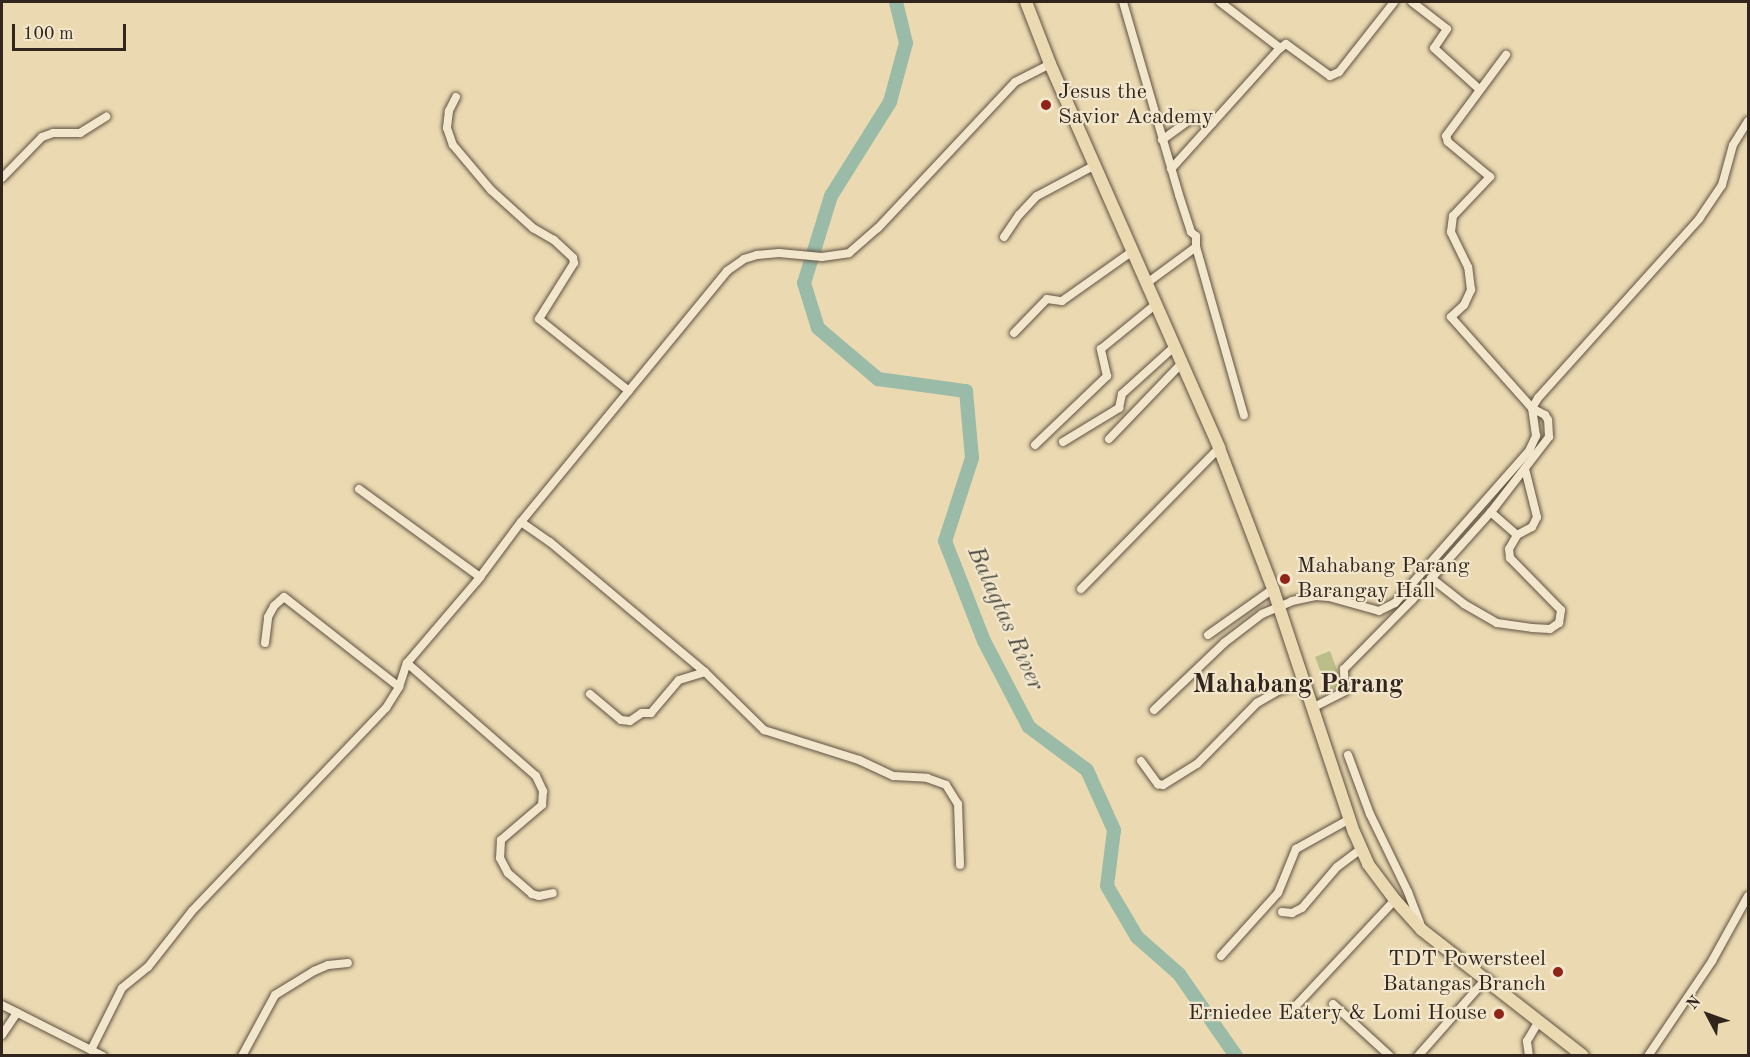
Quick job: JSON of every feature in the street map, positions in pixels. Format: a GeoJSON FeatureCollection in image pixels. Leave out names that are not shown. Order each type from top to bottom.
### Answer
{"type":"FeatureCollection","features":[{"type":"Feature","properties":{"kind":"highway"},"geometry":{"type":"LineString","coordinates":[[1026,2],[1050,64],[1219,448],[1280,607],[1360,849],[1368,864],[1395,900],[1422,930],[1583,1056]]}},
{"type":"Feature","properties":{"kind":"street"},"geometry":{"type":"LineString","coordinates":[[1123,2],[1171,169],[1191,232],[1196,236],[1196,247],[1244,415]]}},
{"type":"Feature","properties":{"kind":"street"},"geometry":{"type":"LineString","coordinates":[[1220,2],[1280,48]]}},
{"type":"Feature","properties":{"kind":"street"},"geometry":{"type":"LineString","coordinates":[[1171,169],[1280,48],[1286,44],[1330,76],[1339,72],[1394,2]]}},
{"type":"Feature","properties":{"kind":"street"},"geometry":{"type":"LineString","coordinates":[[1412,2],[1447,29],[1434,48],[1479,89]]}},
{"type":"Feature","properties":{"kind":"street"},"geometry":{"type":"LineString","coordinates":[[1314,707],[1341,694],[1346,688],[1344,669],[1491,512],[1549,437],[1548,420],[1541,411],[1532,408],[1451,317],[1464,305],[1471,290],[1468,267],[1452,232],[1453,216],[1490,177],[1448,142],[1446,136],[1506,55]]}},
{"type":"Feature","properties":{"kind":"street"},"geometry":{"type":"LineString","coordinates":[[91,1050],[122,988],[147,967],[192,911],[386,708],[399,687],[407,663],[480,577],[521,522],[727,272],[744,258],[779,253],[822,257],[849,253],[858,247],[1015,82],[1050,64]]}},
{"type":"Feature","properties":{"kind":"street"},"geometry":{"type":"LineString","coordinates":[[456,98],[449,111],[447,128],[453,145],[491,190],[533,228],[554,240],[573,258],[574,263],[539,319],[628,391]]}},
{"type":"Feature","properties":{"kind":"street"},"geometry":{"type":"LineString","coordinates":[[2,178],[42,137],[52,133],[80,133],[106,117]]}},
{"type":"Feature","properties":{"kind":"street"},"geometry":{"type":"LineString","coordinates":[[1162,140],[1192,118],[1212,123]]}},
{"type":"Feature","properties":{"kind":"street"},"geometry":{"type":"LineString","coordinates":[[1154,710],[1224,644],[1262,614],[1315,596],[1329,597],[1379,611],[1395,603],[1529,451],[1536,436],[1532,408],[1699,219],[1718,194],[1733,145],[1749,121]]}},
{"type":"Feature","properties":{"kind":"street"},"geometry":{"type":"LineString","coordinates":[[1004,237],[1019,215],[1037,196],[1095,165]]}},
{"type":"Feature","properties":{"kind":"street"},"geometry":{"type":"LineString","coordinates":[[1146,283],[1196,247]]}},
{"type":"Feature","properties":{"kind":"street"},"geometry":{"type":"LineString","coordinates":[[1014,333],[1047,299],[1062,301],[1133,251]]}},
{"type":"Feature","properties":{"kind":"street"},"geometry":{"type":"LineString","coordinates":[[1035,445],[1107,376],[1101,349],[1156,304]]}},
{"type":"Feature","properties":{"kind":"street"},"geometry":{"type":"LineString","coordinates":[[1063,441],[1119,408],[1122,394],[1174,347]]}},
{"type":"Feature","properties":{"kind":"street"},"geometry":{"type":"LineString","coordinates":[[1109,439],[1181,364]]}},
{"type":"Feature","properties":{"kind":"street"},"geometry":{"type":"LineString","coordinates":[[1081,588],[1219,448]]}},
{"type":"Feature","properties":{"kind":"street"},"geometry":{"type":"LineString","coordinates":[[1431,578],[1464,604],[1497,623],[1532,628],[1555,626],[1562,618],[1561,610],[1508,554],[1517,535],[1532,527],[1537,517],[1525,469]]}},
{"type":"Feature","properties":{"kind":"street"},"geometry":{"type":"LineString","coordinates":[[359,489],[480,577]]}},
{"type":"Feature","properties":{"kind":"street"},"geometry":{"type":"LineString","coordinates":[[1491,512],[1517,535]]}},
{"type":"Feature","properties":{"kind":"street"},"geometry":{"type":"LineString","coordinates":[[521,522],[550,542],[705,672],[764,730],[859,760],[894,776],[927,778],[946,785],[958,804],[960,865]]}},
{"type":"Feature","properties":{"kind":"street"},"geometry":{"type":"LineString","coordinates":[[1208,635],[1273,588]]}},
{"type":"Feature","properties":{"kind":"street"},"geometry":{"type":"LineString","coordinates":[[265,643],[268,617],[279,600],[284,597],[399,687]]}},
{"type":"Feature","properties":{"kind":"street"},"geometry":{"type":"LineString","coordinates":[[407,663],[536,776],[544,800],[542,805],[501,840],[500,858],[508,873],[532,894],[539,896],[553,893]]}},
{"type":"Feature","properties":{"kind":"street"},"geometry":{"type":"LineString","coordinates":[[590,694],[621,720],[630,722],[642,713],[651,713],[679,680],[705,672]]}},
{"type":"Feature","properties":{"kind":"street"},"geometry":{"type":"LineString","coordinates":[[1141,761],[1158,784],[1163,785],[1197,764],[1257,704],[1278,691],[1305,682]]}},
{"type":"Feature","properties":{"kind":"street"},"geometry":{"type":"LineString","coordinates":[[1348,754],[1370,814],[1408,892],[1422,930]]}},
{"type":"Feature","properties":{"kind":"street"},"geometry":{"type":"LineString","coordinates":[[1221,956],[1278,893],[1296,849],[1350,819]]}},
{"type":"Feature","properties":{"kind":"street"},"geometry":{"type":"LineString","coordinates":[[1282,912],[1292,913],[1302,908],[1337,867],[1360,849]]}},
{"type":"Feature","properties":{"kind":"street"},"geometry":{"type":"LineString","coordinates":[[1648,1056],[1712,961],[1749,896]]}},
{"type":"Feature","properties":{"kind":"street"},"geometry":{"type":"LineString","coordinates":[[1291,1011],[1395,900]]}},
{"type":"Feature","properties":{"kind":"street"},"geometry":{"type":"LineString","coordinates":[[242,1056],[275,995],[327,965],[348,963]]}},
{"type":"Feature","properties":{"kind":"street"},"geometry":{"type":"LineString","coordinates":[[1418,1056],[1485,980]]}},
{"type":"Feature","properties":{"kind":"street"},"geometry":{"type":"LineString","coordinates":[[1333,1004],[1389,1056]]}},
{"type":"Feature","properties":{"kind":"street"},"geometry":{"type":"LineString","coordinates":[[2,1005],[103,1056]]}},
{"type":"Feature","properties":{"kind":"street"},"geometry":{"type":"LineString","coordinates":[[2,1035],[17,1013]]}},
{"type":"Feature","properties":{"kind":"street"},"geometry":{"type":"LineString","coordinates":[[1529,1056],[1527,1041],[1539,1021]]}},
{"type":"Feature","properties":{"kind":"green space"},"geometry":{"type":"Polygon","coordinates":[[[1330,651],[1343,686],[1328,691],[1315,657],[1330,651]]]}},
{"type":"Feature","properties":{"kind":"waterway","name":"Balagtas River"},"geometry":{"type":"LineString","coordinates":[[896,2],[906,43],[890,102],[831,196],[804,283],[818,328],[878,379],[966,391],[972,458],[945,541],[984,641],[1029,727],[1087,770],[1114,830],[1107,886],[1137,937],[1179,974],[1236,1056]]}},
{"type":"Feature","properties":{"kind":"place","name":"Jesus the Savior Academy"},"geometry":{"type":"Point","coordinates":[1046,105]}},
{"type":"Feature","properties":{"kind":"place","name":"Mahabang Parang Barangay Hall"},"geometry":{"type":"Point","coordinates":[1285,579]}},
{"type":"Feature","properties":{"kind":"place","name":"TDT Powersteel Batangas Branch"},"geometry":{"type":"Point","coordinates":[1558,972]}},
{"type":"Feature","properties":{"kind":"place","name":"Erniedee Eatery & Lomi House"},"geometry":{"type":"Point","coordinates":[1499,1014]}},
{"type":"Feature","properties":{"kind":"district","name":"Mahabang Parang"},"geometry":{"type":"Point","coordinates":[1298,686]}}]}
